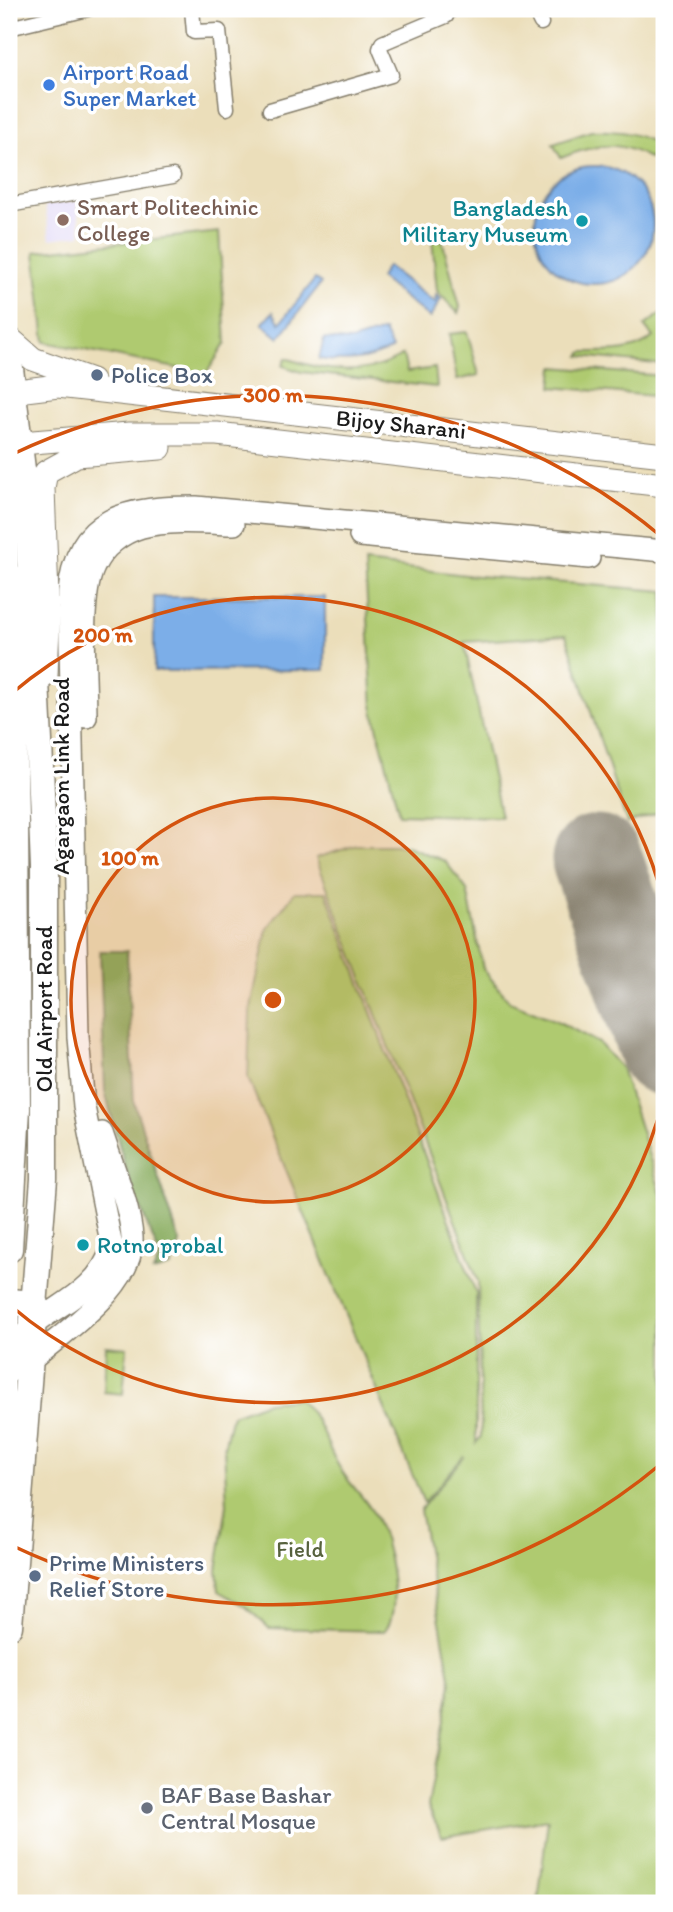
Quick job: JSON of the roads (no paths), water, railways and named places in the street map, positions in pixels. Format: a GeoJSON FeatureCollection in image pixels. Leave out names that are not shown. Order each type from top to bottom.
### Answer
{"type":"FeatureCollection","features":[{"type":"Feature","properties":{"kind":"highway","name":"Old Airport Road"},"geometry":{"type":"LineString","coordinates":[[9,360],[14,443],[29,520],[44,868],[44,1139],[40,1246],[35,1315],[20,1366],[9,1626]]}},
{"type":"Feature","properties":{"kind":"highway"},"geometry":{"type":"LineString","coordinates":[[9,577],[15,819],[11,956],[17,1109],[9,1246],[40,1246]]}},
{"type":"Feature","properties":{"kind":"highway"},"geometry":{"type":"LineString","coordinates":[[9,1302],[35,1315]]}},
{"type":"Feature","properties":{"kind":"main road"},"geometry":{"type":"LineString","coordinates":[[9,338],[33,359],[140,394]]}},
{"type":"Feature","properties":{"kind":"main road","name":"Bijoy Sharani"},"geometry":{"type":"LineString","coordinates":[[11,392],[58,386],[664,455]]}},
{"type":"Feature","properties":{"kind":"main road","name":"Bijoy Sharani"},"geometry":{"type":"LineString","coordinates":[[14,443],[170,432],[664,485]]}},
{"type":"Feature","properties":{"kind":"main road"},"geometry":{"type":"LineString","coordinates":[[39,741],[48,624],[43,488],[46,472],[68,458],[87,453],[169,447],[267,451],[292,443]]}},
{"type":"Feature","properties":{"kind":"main road","name":"Agargaon Link Road"},"geometry":{"type":"LineString","coordinates":[[35,1315],[71,1302],[96,1277],[108,1260],[112,1248],[84,1107],[78,1037],[69,593],[75,562],[90,536],[103,523],[122,513],[196,507],[664,551]]}},
{"type":"Feature","properties":{"kind":"main road","name":"Agargaon Link Road"},"geometry":{"type":"LineString","coordinates":[[20,1366],[78,1322],[108,1292],[121,1276],[132,1247],[132,1235],[102,1132],[88,1038],[85,806],[87,589],[93,567],[104,551],[125,533],[143,527],[183,522],[253,525],[664,565]]}},
{"type":"Feature","properties":{"kind":"street"},"geometry":{"type":"LineString","coordinates":[[9,28],[88,9]]}},
{"type":"Feature","properties":{"kind":"street"},"geometry":{"type":"LineString","coordinates":[[192,9],[194,32],[219,31],[227,108]]}},
{"type":"Feature","properties":{"kind":"street"},"geometry":{"type":"LineString","coordinates":[[270,110],[391,75],[380,49],[382,43],[446,16],[446,9]]}},
{"type":"Feature","properties":{"kind":"street"},"geometry":{"type":"LineString","coordinates":[[534,9],[541,23]]}},
{"type":"Feature","properties":{"kind":"street"},"geometry":{"type":"LineString","coordinates":[[9,205],[173,176]]}},
{"type":"Feature","properties":{"kind":"water"},"geometry":{"type":"Polygon","coordinates":[[[594,166],[617,170],[636,183],[649,202],[653,225],[649,248],[636,267],[617,280],[594,284],[571,280],[552,267],[539,248],[535,225],[539,202],[552,183],[571,170],[594,166]]]}},
{"type":"Feature","properties":{"kind":"water"},"geometry":{"type":"Polygon","coordinates":[[[387,266],[435,303],[436,295],[441,299],[430,318],[380,278],[387,266]]]}},
{"type":"Feature","properties":{"kind":"water"},"geometry":{"type":"Polygon","coordinates":[[[315,279],[321,283],[279,338],[262,324],[273,312],[280,323],[315,279]]]}},
{"type":"Feature","properties":{"kind":"water"},"geometry":{"type":"Polygon","coordinates":[[[384,331],[392,349],[383,353],[357,360],[319,359],[324,339],[351,341],[384,331]]]}},
{"type":"Feature","properties":{"kind":"water"},"geometry":{"type":"Polygon","coordinates":[[[154,597],[325,597],[325,670],[154,671],[154,597]]]}},
{"type":"Feature","properties":{"kind":"place","name":"Airport Road Super Market"},"geometry":{"type":"Point","coordinates":[49,85]}},
{"type":"Feature","properties":{"kind":"place","name":"Smart Politechinic College"},"geometry":{"type":"Point","coordinates":[63,220]}},
{"type":"Feature","properties":{"kind":"place","name":"Bangladesh Military Museum"},"geometry":{"type":"Point","coordinates":[582,221]}},
{"type":"Feature","properties":{"kind":"place","name":"Police Box"},"geometry":{"type":"Point","coordinates":[97,375]}},
{"type":"Feature","properties":{"kind":"place","name":"Rotno probal"},"geometry":{"type":"Point","coordinates":[83,1245]}},
{"type":"Feature","properties":{"kind":"place","name":"Prime Ministers Relief Store"},"geometry":{"type":"Point","coordinates":[35,1576]}},
{"type":"Feature","properties":{"kind":"place","name":"BAF Base Bashar Central Mosque"},"geometry":{"type":"Point","coordinates":[147,1808]}},
{"type":"Feature","properties":{"kind":"park label","name":"Field"},"geometry":{"type":"Point","coordinates":[300,1549]}}]}
